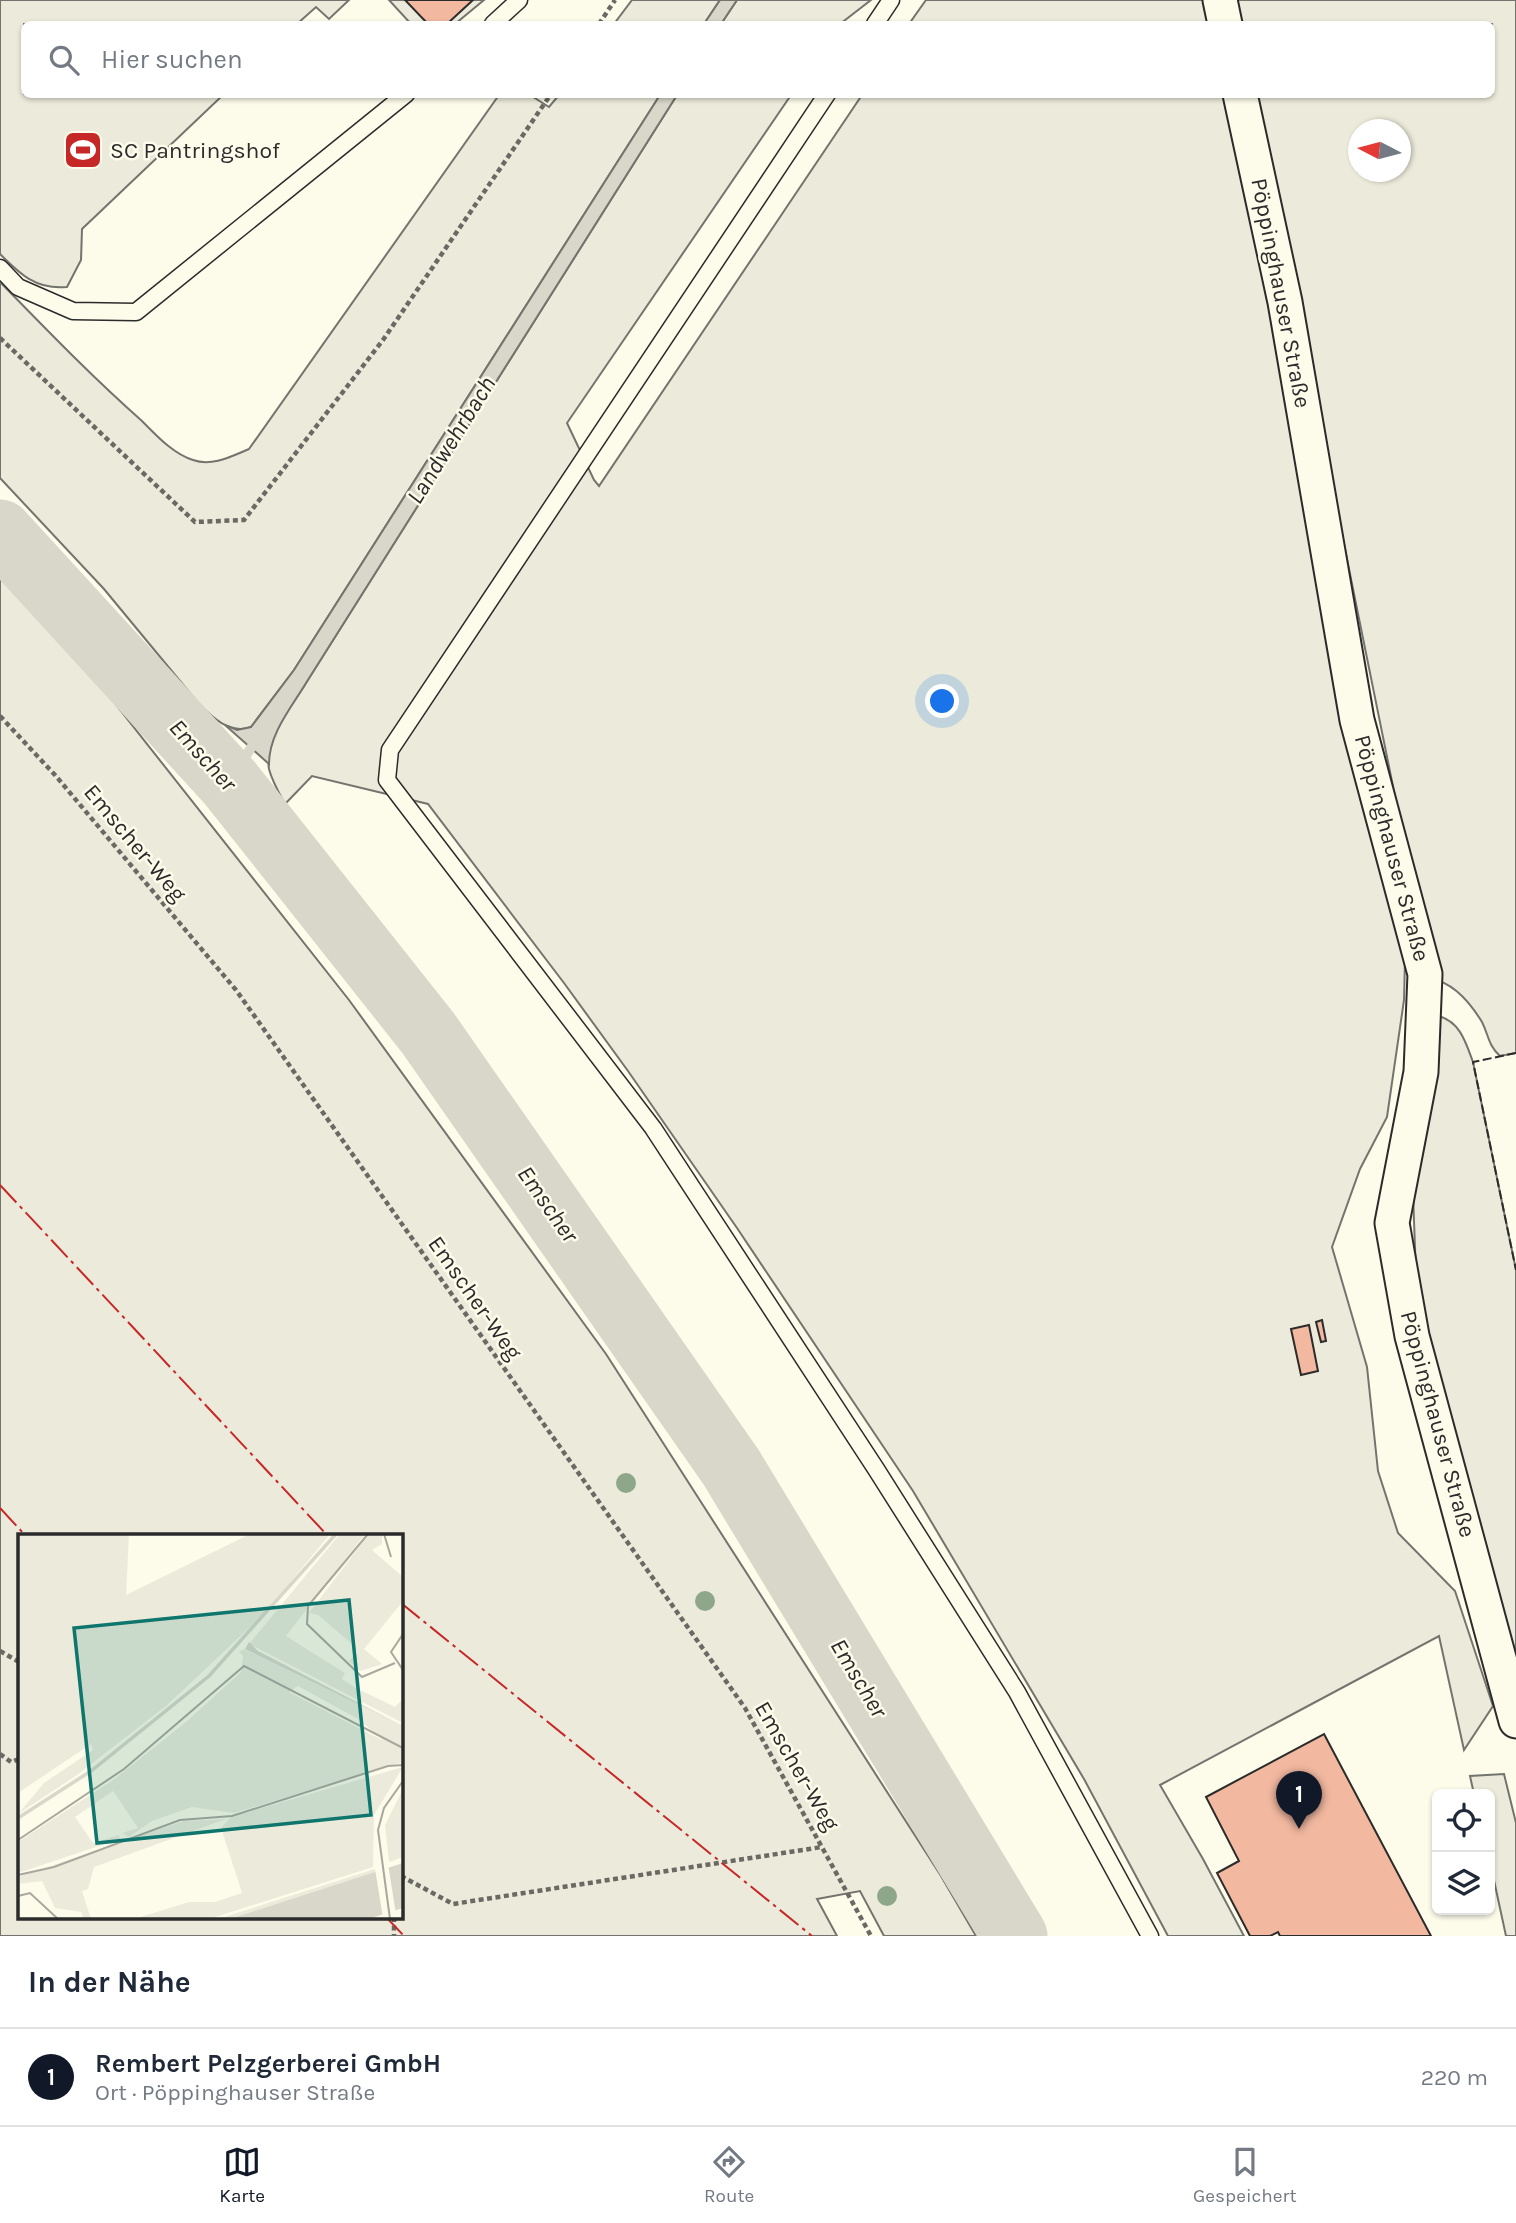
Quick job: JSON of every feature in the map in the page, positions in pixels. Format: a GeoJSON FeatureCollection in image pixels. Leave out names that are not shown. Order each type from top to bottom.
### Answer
{"type":"FeatureCollection","features":[{"type":"Feature","properties":{"kind":"street"},"geometry":{"type":"LineString","coordinates":[[1220,0],[1224,21]]}},
{"type":"Feature","properties":{"kind":"street","name":"Pöppinghauser Straße"},"geometry":{"type":"LineString","coordinates":[[1241,98],[1285,302],[1357,720],[1425,974],[1422,1072],[1392,1223],[1412,1336],[1516,1721]]}},
{"type":"Feature","properties":{"kind":"lane"},"geometry":{"type":"LineString","coordinates":[[496,21],[519,0]]}},
{"type":"Feature","properties":{"kind":"lane"},"geometry":{"type":"LineString","coordinates":[[877,21],[891,0]]}},
{"type":"Feature","properties":{"kind":"lane"},"geometry":{"type":"LineString","coordinates":[[0,268],[18,288],[72,311],[136,312],[401,98]]}},
{"type":"Feature","properties":{"kind":"lane"},"geometry":{"type":"LineString","coordinates":[[824,98],[390,750],[387,780],[668,1150],[876,1468],[1017,1692],[1150,1936]]}},
{"type":"Feature","properties":{"kind":"path"},"geometry":{"type":"LineString","coordinates":[[601,21],[615,0]]}},
{"type":"Feature","properties":{"kind":"path"},"geometry":{"type":"LineString","coordinates":[[0,338],[195,522],[244,520],[383,340],[548,98]]}},
{"type":"Feature","properties":{"kind":"path","name":"Emscher-Weg"},"geometry":{"type":"LineString","coordinates":[[0,716],[55,775],[236,990],[745,1708],[871,1936]]}},
{"type":"Feature","properties":{"kind":"path"},"geometry":{"type":"LineString","coordinates":[[0,1651],[18,1661]]}},
{"type":"Feature","properties":{"kind":"path"},"geometry":{"type":"LineString","coordinates":[[0,1754],[11,1762],[18,1759]]}},
{"type":"Feature","properties":{"kind":"path"},"geometry":{"type":"LineString","coordinates":[[402,1877],[453,1904],[822,1847]]}},
{"type":"Feature","properties":{"kind":"path"},"geometry":{"type":"LineString","coordinates":[[394,1918],[394,1936]]}},
{"type":"Feature","properties":{"kind":"shaded area","name":"SC Pantringshof"},"geometry":{"type":"Polygon","coordinates":[[[0,0],[349,0],[329,19],[316,7],[300,21],[21,21],[21,98],[220,98],[82,229],[81,260],[67,287],[37,283],[0,254],[0,0]]]}},
{"type":"Feature","properties":{"kind":"shaded area"},"geometry":{"type":"Polygon","coordinates":[[[389,0],[484,0],[459,21],[408,21],[389,0]]]}},
{"type":"Feature","properties":{"kind":"shaded area"},"geometry":{"type":"Polygon","coordinates":[[[632,0],[720,0],[706,21],[616,21],[632,0]]]}},
{"type":"Feature","properties":{"kind":"shaded area"},"geometry":{"type":"Polygon","coordinates":[[[737,0],[871,0],[844,21],[723,21],[737,0]]]}},
{"type":"Feature","properties":{"kind":"shaded area"},"geometry":{"type":"Polygon","coordinates":[[[926,0],[1211,0],[1216,21],[911,21],[926,0]]]}},
{"type":"Feature","properties":{"kind":"shaded area"},"geometry":{"type":"Polygon","coordinates":[[[1234,0],[1516,0],[1516,1053],[1500,1056],[1491,1044],[1482,1022],[1467,1002],[1455,990],[1432,979],[1254,98],[1495,98],[1495,21],[1238,21],[1234,0]]]}},
{"type":"Feature","properties":{"kind":"shaded area"},"geometry":{"type":"Polygon","coordinates":[[[497,98],[535,98],[549,107],[556,98],[658,98],[294,670],[251,727],[229,727],[199,704],[104,589],[0,478],[0,282],[87,370],[172,449],[186,457],[207,462],[249,449],[497,98]]]}},
{"type":"Feature","properties":{"kind":"shaded area"},"geometry":{"type":"Polygon","coordinates":[[[675,98],[789,98],[567,423],[599,486],[860,98],[1233,98],[1405,960],[1404,1000],[1387,1117],[1360,1169],[1332,1247],[1367,1367],[1378,1471],[1398,1533],[1455,1591],[1493,1706],[1464,1750],[1439,1636],[1160,1785],[1244,1936],[1168,1936],[1084,1779],[913,1491],[628,1071],[428,804],[312,776],[285,804],[270,773],[269,757],[275,735],[286,713],[675,98]]]}},
{"type":"Feature","properties":{"kind":"shaded area"},"geometry":{"type":"Polygon","coordinates":[[[0,565],[31,597],[349,1000],[606,1354],[941,1876],[976,1936],[884,1936],[860,1891],[817,1899],[837,1936],[0,1936],[0,565]]]}},
{"type":"Feature","properties":{"kind":"shaded area"},"geometry":{"type":"Polygon","coordinates":[[[1438,1016],[1457,1028],[1465,1040],[1473,1062],[1516,1270],[1516,1668],[1423,1313],[1416,1275],[1413,1193],[1438,1016]]]}},
{"type":"Feature","properties":{"kind":"shaded area"},"geometry":{"type":"Polygon","coordinates":[[[1504,1774],[1516,1823],[1516,1936],[1506,1936],[1495,1885],[1495,1789],[1473,1789],[1470,1776],[1504,1774]]]}},
{"type":"Feature","properties":{"kind":"water"},"geometry":{"type":"Polygon","coordinates":[[[720,0],[737,0],[723,21],[706,21],[720,0]]]}},
{"type":"Feature","properties":{"kind":"water"},"geometry":{"type":"Polygon","coordinates":[[[658,98],[675,98],[288,712],[273,742],[269,764],[225,725],[237,730],[251,727],[294,670],[658,98]]]}},
{"type":"Feature","properties":{"kind":"building"},"geometry":{"type":"Polygon","coordinates":[[[405,0],[473,0],[450,21],[425,21],[405,0]]]}},
{"type":"Feature","properties":{"kind":"building"},"geometry":{"type":"Polygon","coordinates":[[[1322,1320],[1326,1341],[1321,1342],[1316,1322],[1322,1320]]]}},
{"type":"Feature","properties":{"kind":"building"},"geometry":{"type":"Polygon","coordinates":[[[1309,1325],[1318,1371],[1301,1375],[1291,1329],[1309,1325]]]}},
{"type":"Feature","properties":{"kind":"building"},"geometry":{"type":"Polygon","coordinates":[[[1324,1734],[1431,1936],[1280,1936],[1278,1932],[1270,1936],[1250,1936],[1217,1873],[1239,1861],[1206,1797],[1324,1734]]]}},
{"type":"Feature","properties":{"kind":"waterway","name":"Emscher"},"geometry":{"type":"LineString","coordinates":[[0,532],[229,782],[428,1033],[731,1467],[1015,1936]]}},
{"type":"Feature","properties":{"kind":"waterway","name":"Landwehrbach"},"geometry":{"type":"LineString","coordinates":[[229,782],[258,737]]}},
{"type":"Feature","properties":{"kind":"fence"},"geometry":{"type":"LineString","coordinates":[[1516,1053],[1473,1062],[1516,1270]]}},
{"type":"Feature","properties":{"kind":"power"},"geometry":{"type":"LineString","coordinates":[[0,1185],[326,1534]]}},
{"type":"Feature","properties":{"kind":"power"},"geometry":{"type":"LineString","coordinates":[[0,1508],[24,1534]]}},
{"type":"Feature","properties":{"kind":"power"},"geometry":{"type":"LineString","coordinates":[[402,1604],[812,1936]]}},
{"type":"Feature","properties":{"kind":"power"},"geometry":{"type":"LineString","coordinates":[[387,1918],[404,1936]]}},
{"type":"Feature","properties":{"kind":"place","name":"SC Pantringshof"},"geometry":{"type":"Point","coordinates":[83,150]}},
{"type":"Feature","properties":{"kind":"place","name":"Rembert Pelzgerberei GmbH"},"geometry":{"type":"Point","coordinates":[1299,1829]}}]}
